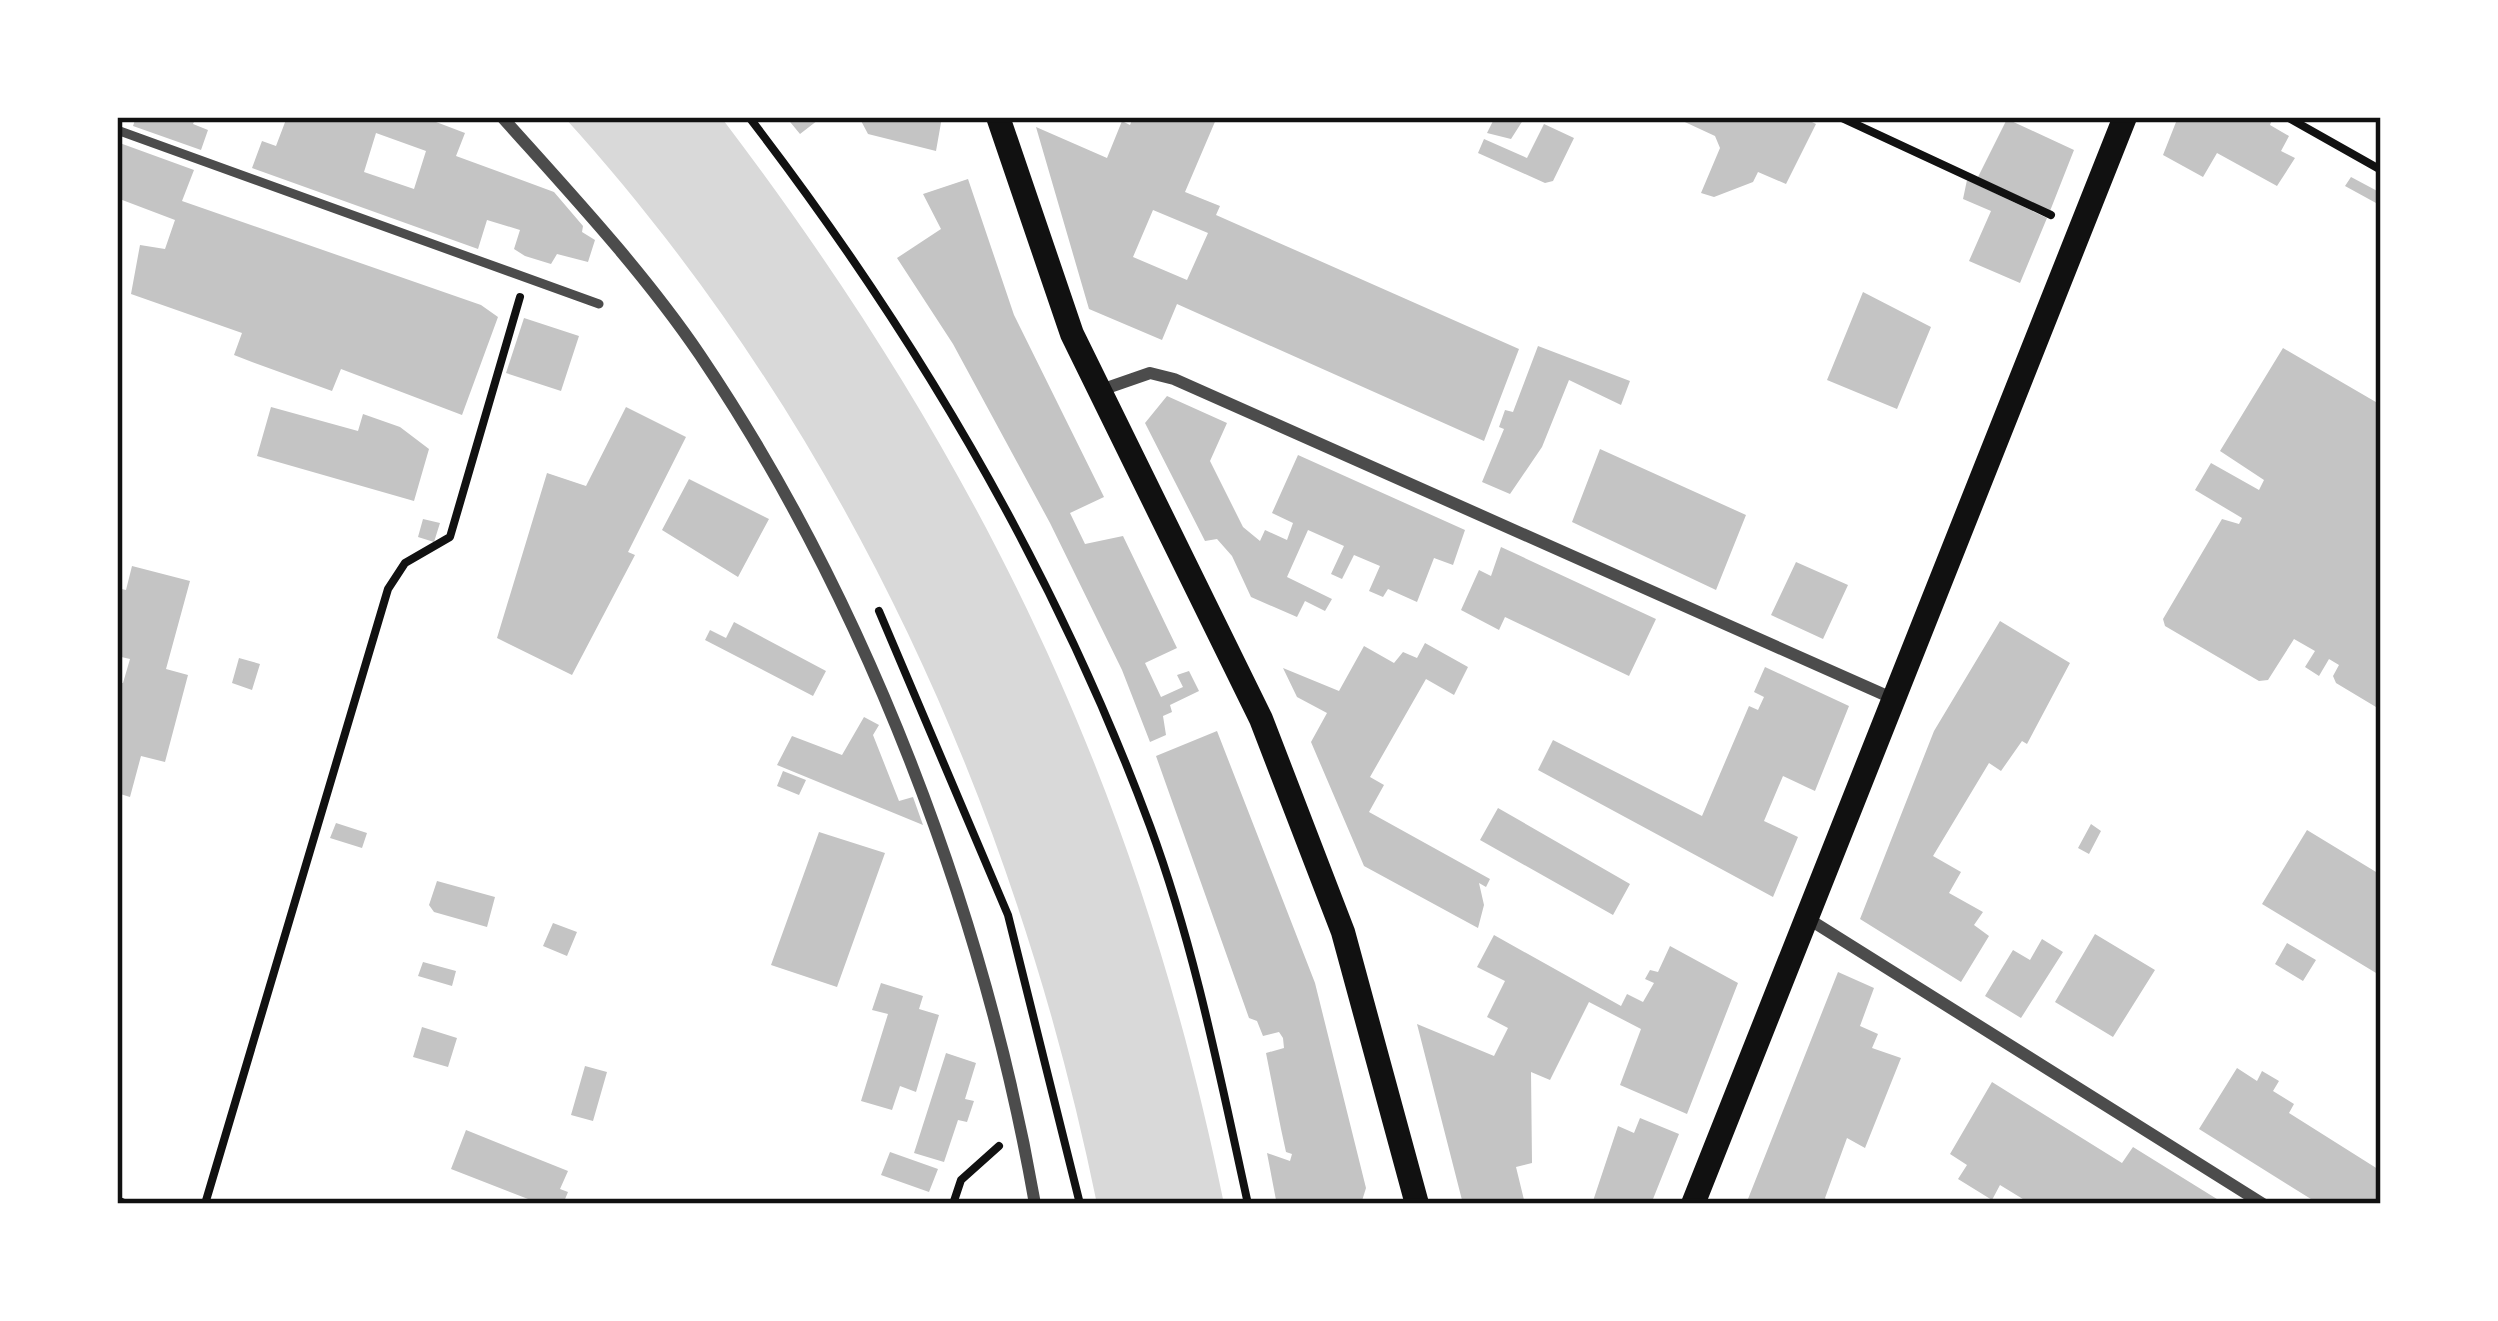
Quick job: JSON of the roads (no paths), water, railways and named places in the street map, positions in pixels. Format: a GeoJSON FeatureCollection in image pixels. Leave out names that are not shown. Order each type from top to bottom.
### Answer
{"type":"FeatureCollection","features":[{"type":"Feature","properties":{"kind":"main road"},"geometry":{"type":"LineString","coordinates":[[998,117],[1072,334],[1261,719],[1343,932],[1417,1204]]}},
{"type":"Feature","properties":{"kind":"main road"},"geometry":{"type":"LineString","coordinates":[[1693,1204],[2125,117]]}},
{"type":"Feature","properties":{"kind":"street"},"geometry":{"type":"LineString","coordinates":[[502,117],[696,350],[758,449],[887,694],[960,904],[1035,1204]]}},
{"type":"Feature","properties":{"kind":"street"},"geometry":{"type":"LineString","coordinates":[[1101,390],[1150,373],[1174,379],[1895,700]]}},
{"type":"Feature","properties":{"kind":"street"},"geometry":{"type":"LineString","coordinates":[[1807,918],[2263,1204]]}},
{"type":"Feature","properties":{"kind":"lane"},"geometry":{"type":"LineString","coordinates":[[117,130],[599,304]]}}]}
